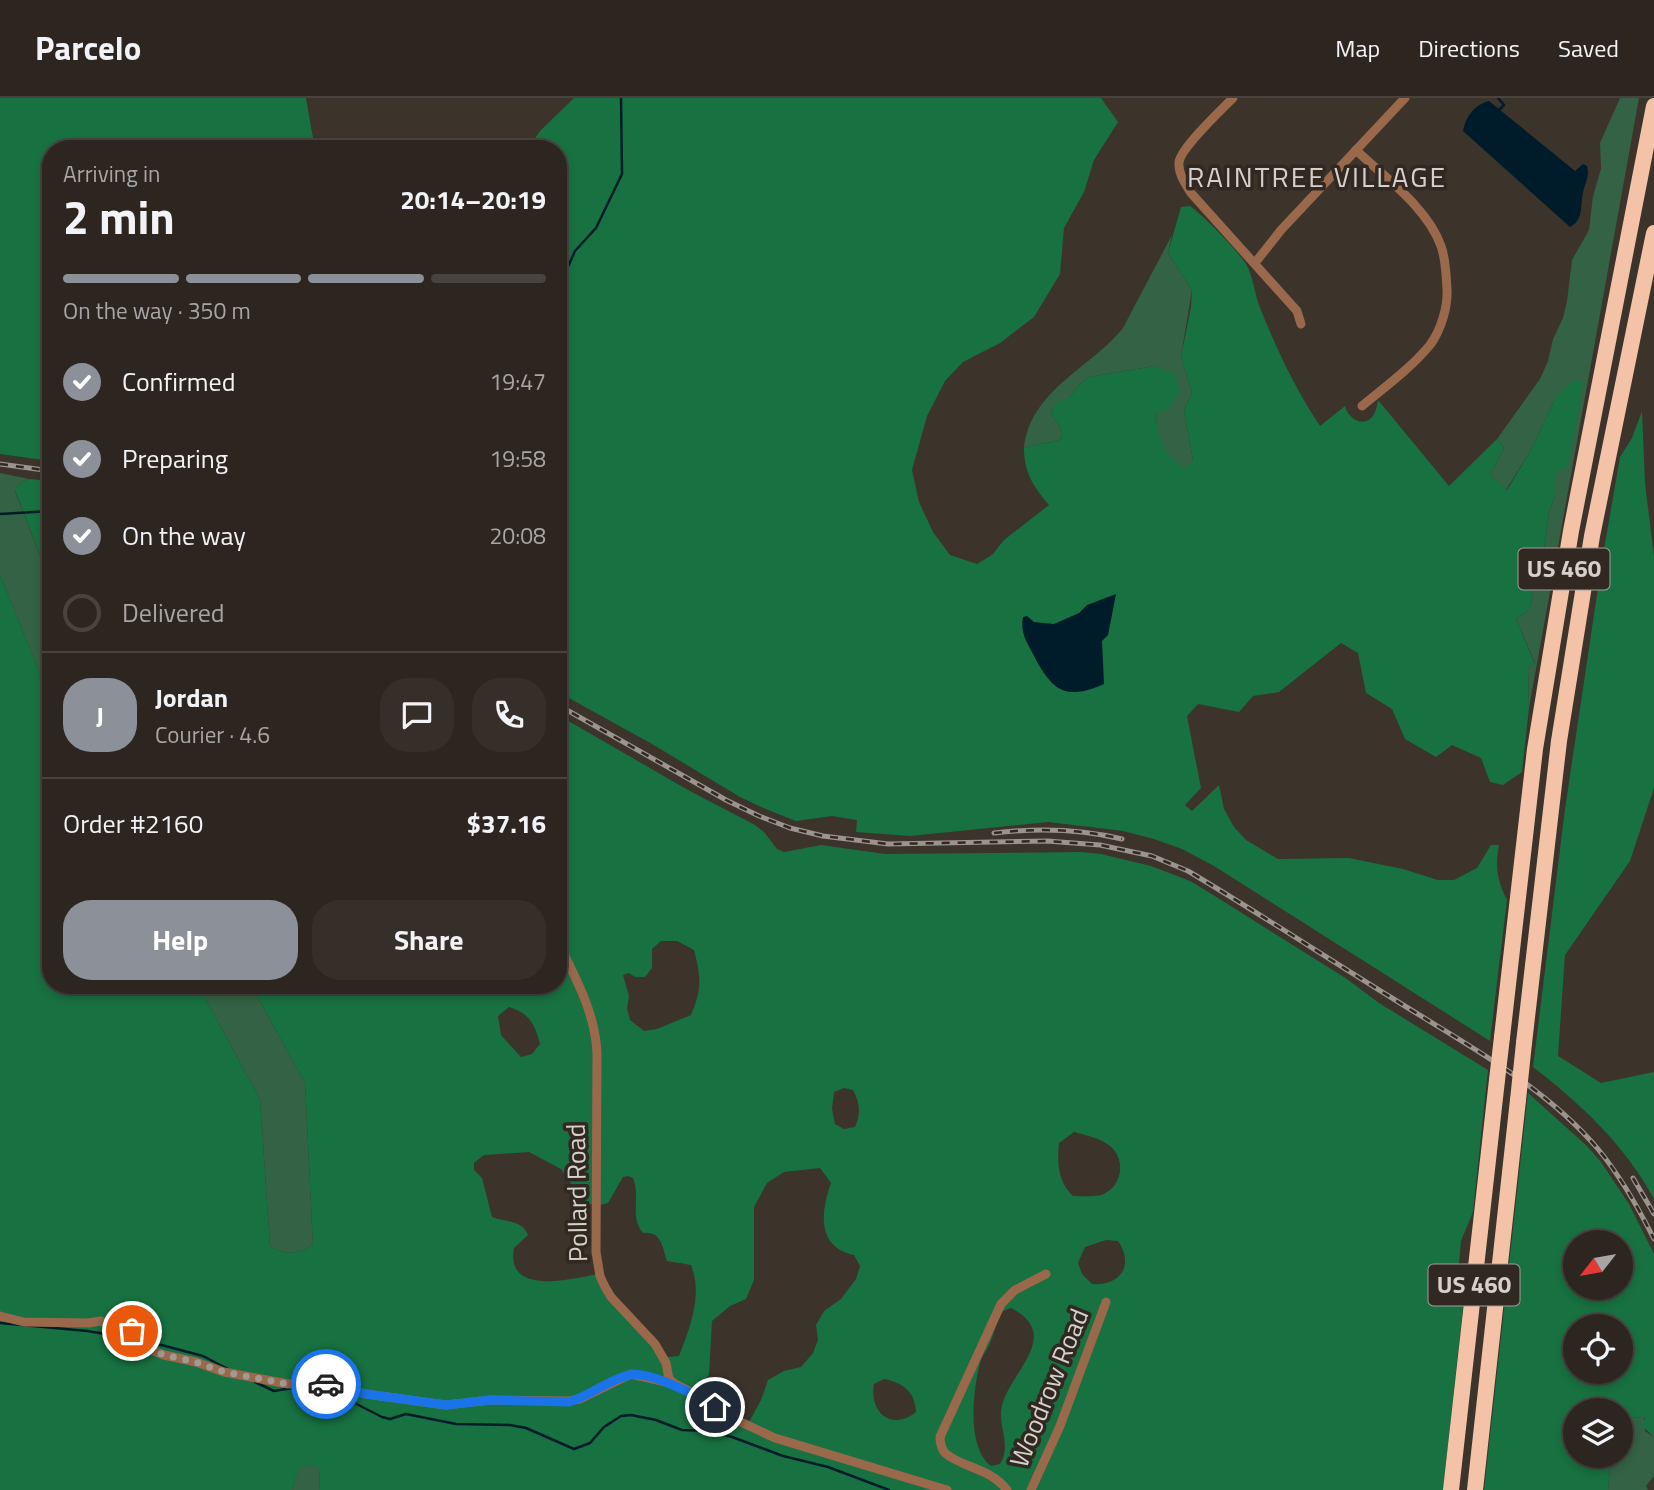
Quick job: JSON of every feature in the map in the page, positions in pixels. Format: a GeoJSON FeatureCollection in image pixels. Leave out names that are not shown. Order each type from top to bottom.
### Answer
{"type":"FeatureCollection","features":[{"type":"Feature","properties":{"kind":"highway","name":"US 460"},"geometry":{"type":"LineString","coordinates":[[1451,1490],[1535,749],[1562,586],[1654,106]]}},
{"type":"Feature","properties":{"kind":"highway","name":"US 460"},"geometry":{"type":"LineString","coordinates":[[1475,1490],[1559,741],[1592,536],[1654,233]]}},
{"type":"Feature","properties":{"kind":"street"},"geometry":{"type":"LineString","coordinates":[[1233,98],[1179,160],[1180,175],[1191,193],[1297,311],[1301,324]]}},
{"type":"Feature","properties":{"kind":"street"},"geometry":{"type":"LineString","coordinates":[[1255,264],[1281,230],[1405,98]]}},
{"type":"Feature","properties":{"kind":"street"},"geometry":{"type":"LineString","coordinates":[[1356,150],[1407,198],[1429,223],[1441,246],[1448,298],[1441,325],[1432,342],[1416,361],[1362,406]]}},
{"type":"Feature","properties":{"kind":"street","name":"Pollard Road"},"geometry":{"type":"LineString","coordinates":[[567,961],[590,1011],[596,1034],[596,1252],[600,1276],[611,1297],[655,1344],[666,1363],[669,1379],[675,1384]]}},
{"type":"Feature","properties":{"kind":"street"},"geometry":{"type":"LineString","coordinates":[[1007,1490],[991,1476],[946,1453],[941,1446],[940,1437],[1001,1304],[1015,1290],[1046,1274]]}},
{"type":"Feature","properties":{"kind":"street","name":"Woodrow Road"},"geometry":{"type":"LineString","coordinates":[[1031,1490],[1060,1426],[1107,1302]]}},
{"type":"Feature","properties":{"kind":"street"},"geometry":{"type":"LineString","coordinates":[[0,1315],[24,1322],[101,1321],[132,1331],[149,1349],[224,1372],[288,1384],[326,1384],[366,1394],[446,1405],[490,1400],[569,1402],[631,1374],[675,1384],[728,1416],[775,1438],[947,1490]]}},
{"type":"Feature","properties":{"kind":"green space"},"geometry":{"type":"Polygon","coordinates":[[[0,98],[306,98],[313,140],[42,140],[42,460],[0,454],[0,98]]]}},
{"type":"Feature","properties":{"kind":"green space"},"geometry":{"type":"Polygon","coordinates":[[[574,98],[1101,98],[1118,122],[1094,160],[1084,192],[1064,228],[1060,274],[1034,317],[1000,343],[963,362],[945,381],[927,416],[912,470],[919,502],[933,532],[950,555],[977,564],[992,555],[1004,540],[1049,505],[1031,479],[1024,448],[1062,439],[1060,427],[1050,412],[1057,402],[1069,398],[1089,377],[1155,366],[1174,374],[1180,391],[1171,407],[1155,414],[1163,446],[1171,457],[1185,469],[1193,460],[1184,411],[1192,393],[1181,356],[1192,290],[1168,253],[1181,207],[1190,206],[1196,211],[1246,264],[1259,305],[1280,355],[1320,426],[1345,406],[1354,419],[1367,421],[1375,412],[1378,400],[1449,486],[1497,439],[1504,448],[1490,475],[1507,490],[1531,450],[1555,399],[1574,380],[1583,382],[1568,466],[1556,473],[1555,495],[1549,512],[1543,558],[1535,565],[1531,604],[1527,612],[1516,619],[1535,664],[1528,667],[1529,708],[1522,772],[1503,785],[1490,782],[1481,758],[1452,745],[1436,757],[1405,739],[1392,709],[1366,693],[1358,653],[1341,643],[1279,692],[1253,696],[1239,712],[1198,704],[1187,716],[1201,788],[1185,805],[1192,811],[1219,785],[1224,809],[1234,827],[1246,840],[1278,859],[1349,858],[1403,869],[1438,880],[1454,880],[1477,868],[1491,845],[1499,845],[1498,873],[1507,900],[1490,1041],[1214,866],[1182,849],[1123,831],[1048,822],[910,836],[856,832],[857,820],[832,816],[796,821],[740,797],[567,697],[567,140],[534,140],[574,98]]]}},
{"type":"Feature","properties":{"kind":"green space"},"geometry":{"type":"Polygon","coordinates":[[[1620,98],[1639,98],[1529,708],[1528,667],[1535,663],[1516,619],[1527,612],[1531,604],[1535,565],[1543,558],[1549,512],[1555,495],[1555,399],[1531,450],[1506,490],[1490,475],[1504,448],[1497,439],[1540,379],[1563,318],[1572,260],[1589,230],[1593,196],[1601,169],[1600,143],[1620,98]]]}},
{"type":"Feature","properties":{"kind":"green space"},"geometry":{"type":"Polygon","coordinates":[[[1172,235],[1168,253],[1192,290],[1181,356],[1192,393],[1184,411],[1193,460],[1185,470],[1169,457],[1162,445],[1155,412],[1155,366],[1089,377],[1069,398],[1050,412],[1060,427],[1062,439],[1024,448],[1037,410],[1064,381],[1123,328],[1172,235]]]}},
{"type":"Feature","properties":{"kind":"green space"},"geometry":{"type":"Polygon","coordinates":[[[1642,411],[1645,483],[1654,557],[1654,788],[1630,861],[1565,955],[1558,1056],[1601,1083],[1654,1072],[1654,1199],[1616,1143],[1568,1096],[1533,1067],[1565,809],[1602,561],[1620,457],[1632,438],[1642,411]]]}},
{"type":"Feature","properties":{"kind":"green space"},"geometry":{"type":"Polygon","coordinates":[[[0,473],[29,479],[20,483],[15,491],[42,561],[42,679],[0,575],[0,473]]]}},
{"type":"Feature","properties":{"kind":"green space"},"geometry":{"type":"Polygon","coordinates":[[[29,479],[42,480],[42,560],[15,490],[20,483],[29,479]]]}},
{"type":"Feature","properties":{"kind":"green space"},"geometry":{"type":"Polygon","coordinates":[[[0,575],[42,679],[42,994],[203,994],[260,1099],[270,1246],[287,1253],[297,1252],[313,1244],[305,1083],[256,994],[567,994],[567,720],[755,825],[777,849],[784,852],[821,845],[885,854],[1082,852],[1151,866],[1190,881],[1210,893],[1488,1070],[1473,1212],[1461,1241],[1459,1264],[1464,1298],[1443,1490],[320,1490],[319,1469],[315,1465],[299,1467],[292,1490],[0,1490],[0,575]],[[661,941],[652,949],[652,968],[645,977],[635,977],[629,973],[623,975],[629,996],[627,1009],[630,1020],[644,1031],[657,1029],[691,1015],[699,991],[694,950],[677,941],[661,941]],[[509,1007],[498,1016],[501,1035],[521,1057],[532,1054],[540,1044],[530,1020],[522,1012],[509,1007]],[[844,1088],[834,1092],[832,1109],[835,1124],[844,1129],[855,1127],[859,1109],[853,1090],[844,1088]],[[1074,1132],[1059,1143],[1061,1178],[1073,1196],[1101,1195],[1114,1186],[1118,1180],[1120,1166],[1119,1159],[1110,1146],[1074,1132]],[[529,1152],[484,1155],[474,1163],[474,1170],[482,1178],[492,1217],[518,1224],[528,1235],[514,1248],[514,1264],[520,1274],[545,1281],[603,1273],[624,1307],[668,1357],[679,1356],[694,1311],[694,1276],[691,1265],[667,1261],[658,1237],[643,1233],[639,1227],[633,1178],[623,1177],[608,1203],[585,1204],[561,1169],[529,1152]],[[820,1168],[784,1172],[767,1183],[754,1207],[754,1280],[746,1299],[730,1306],[712,1321],[709,1375],[696,1390],[749,1422],[768,1380],[784,1371],[801,1367],[813,1353],[818,1340],[816,1325],[824,1311],[841,1299],[856,1279],[860,1266],[854,1255],[842,1251],[827,1236],[824,1216],[831,1183],[820,1168]],[[1106,1240],[1085,1247],[1078,1263],[1082,1274],[1092,1284],[1110,1282],[1122,1273],[1125,1259],[1118,1241],[1106,1240]],[[1011,1308],[1000,1312],[980,1363],[973,1418],[978,1445],[991,1466],[1000,1464],[1005,1451],[1001,1411],[1005,1397],[1033,1343],[1033,1331],[1027,1319],[1011,1308]],[[884,1379],[874,1384],[873,1394],[878,1410],[890,1419],[907,1418],[916,1412],[910,1393],[897,1383],[884,1379]]]}},
{"type":"Feature","properties":{"kind":"green space"},"geometry":{"type":"Polygon","coordinates":[[[203,994],[256,994],[305,1083],[313,1244],[292,1253],[270,1246],[260,1099],[203,994]]]}},
{"type":"Feature","properties":{"kind":"green space"},"geometry":{"type":"Polygon","coordinates":[[[1528,1093],[1601,1162],[1629,1204],[1654,1254],[1654,1437],[1641,1425],[1644,1417],[1633,1418],[1633,1398],[1563,1398],[1563,1468],[1610,1468],[1608,1490],[1484,1490],[1528,1093]]]}},
{"type":"Feature","properties":{"kind":"green space"},"geometry":{"type":"Polygon","coordinates":[[[1644,1417],[1645,1431],[1654,1437],[1654,1476],[1646,1486],[1648,1490],[1608,1490],[1610,1468],[1633,1468],[1633,1418],[1644,1417]]]}},
{"type":"Feature","properties":{"kind":"green space"},"geometry":{"type":"Polygon","coordinates":[[[316,1465],[319,1469],[320,1490],[292,1490],[299,1466],[316,1465]]]}},
{"type":"Feature","properties":{"kind":"water"},"geometry":{"type":"Polygon","coordinates":[[[1489,101],[1575,171],[1583,164],[1587,166],[1588,176],[1581,212],[1578,221],[1570,227],[1463,131],[1472,112],[1489,101]]]}},
{"type":"Feature","properties":{"kind":"water"},"geometry":{"type":"Polygon","coordinates":[[[1116,594],[1108,635],[1102,641],[1104,684],[1079,692],[1060,689],[1046,676],[1028,645],[1023,632],[1023,617],[1027,616],[1034,622],[1054,624],[1079,613],[1087,605],[1116,594]]]}},
{"type":"Feature","properties":{"kind":"waterway"},"geometry":{"type":"LineString","coordinates":[[567,269],[575,251],[596,228],[622,174],[621,98]]}},
{"type":"Feature","properties":{"kind":"waterway"},"geometry":{"type":"LineString","coordinates":[[1498,98],[1504,105],[1498,111]]}},
{"type":"Feature","properties":{"kind":"waterway"},"geometry":{"type":"LineString","coordinates":[[0,514],[42,512]]}},
{"type":"Feature","properties":{"kind":"waterway"},"geometry":{"type":"LineString","coordinates":[[0,1323],[131,1338]]}},
{"type":"Feature","properties":{"kind":"waterway"},"geometry":{"type":"LineString","coordinates":[[150,1342],[203,1356],[228,1369]]}},
{"type":"Feature","properties":{"kind":"waterway"},"geometry":{"type":"LineString","coordinates":[[255,1382],[274,1391],[292,1388],[337,1394],[390,1419],[406,1414],[456,1424],[526,1428],[574,1449],[590,1443],[604,1427],[621,1416],[631,1415],[656,1420],[682,1430],[710,1431],[732,1437],[783,1456],[828,1467],[889,1490]]}},
{"type":"Feature","properties":{"kind":"railway"},"geometry":{"type":"LineString","coordinates":[[0,464],[42,470]]}},
{"type":"Feature","properties":{"kind":"railway"},"geometry":{"type":"LineString","coordinates":[[567,710],[726,800],[790,828],[823,836],[888,844],[1047,841],[1100,845],[1152,856],[1188,871],[1474,1048],[1553,1104],[1598,1149],[1629,1192],[1654,1239]]}},
{"type":"Feature","properties":{"kind":"railway"},"geometry":{"type":"LineString","coordinates":[[994,833],[1058,830],[1122,839]]}},
{"type":"Feature","properties":{"kind":"railway"},"geometry":{"type":"LineString","coordinates":[[1633,1178],[1654,1214]]}},
{"type":"Feature","properties":{"kind":"way so far"},"geometry":{"type":"LineString","coordinates":[[132,1331],[149,1349],[224,1372],[288,1384],[326,1384]]}},
{"type":"Feature","properties":{"kind":"district","name":"RAINTREE VILLAGE"},"geometry":{"type":"Point","coordinates":[1317,177]}},
{"type":"Feature","properties":{"kind":"route"},"geometry":{"type":"LineString","coordinates":[[326,1384],[366,1394],[446,1405],[490,1400],[569,1402],[624,1376],[638,1374],[675,1384],[715,1407]]}}]}
